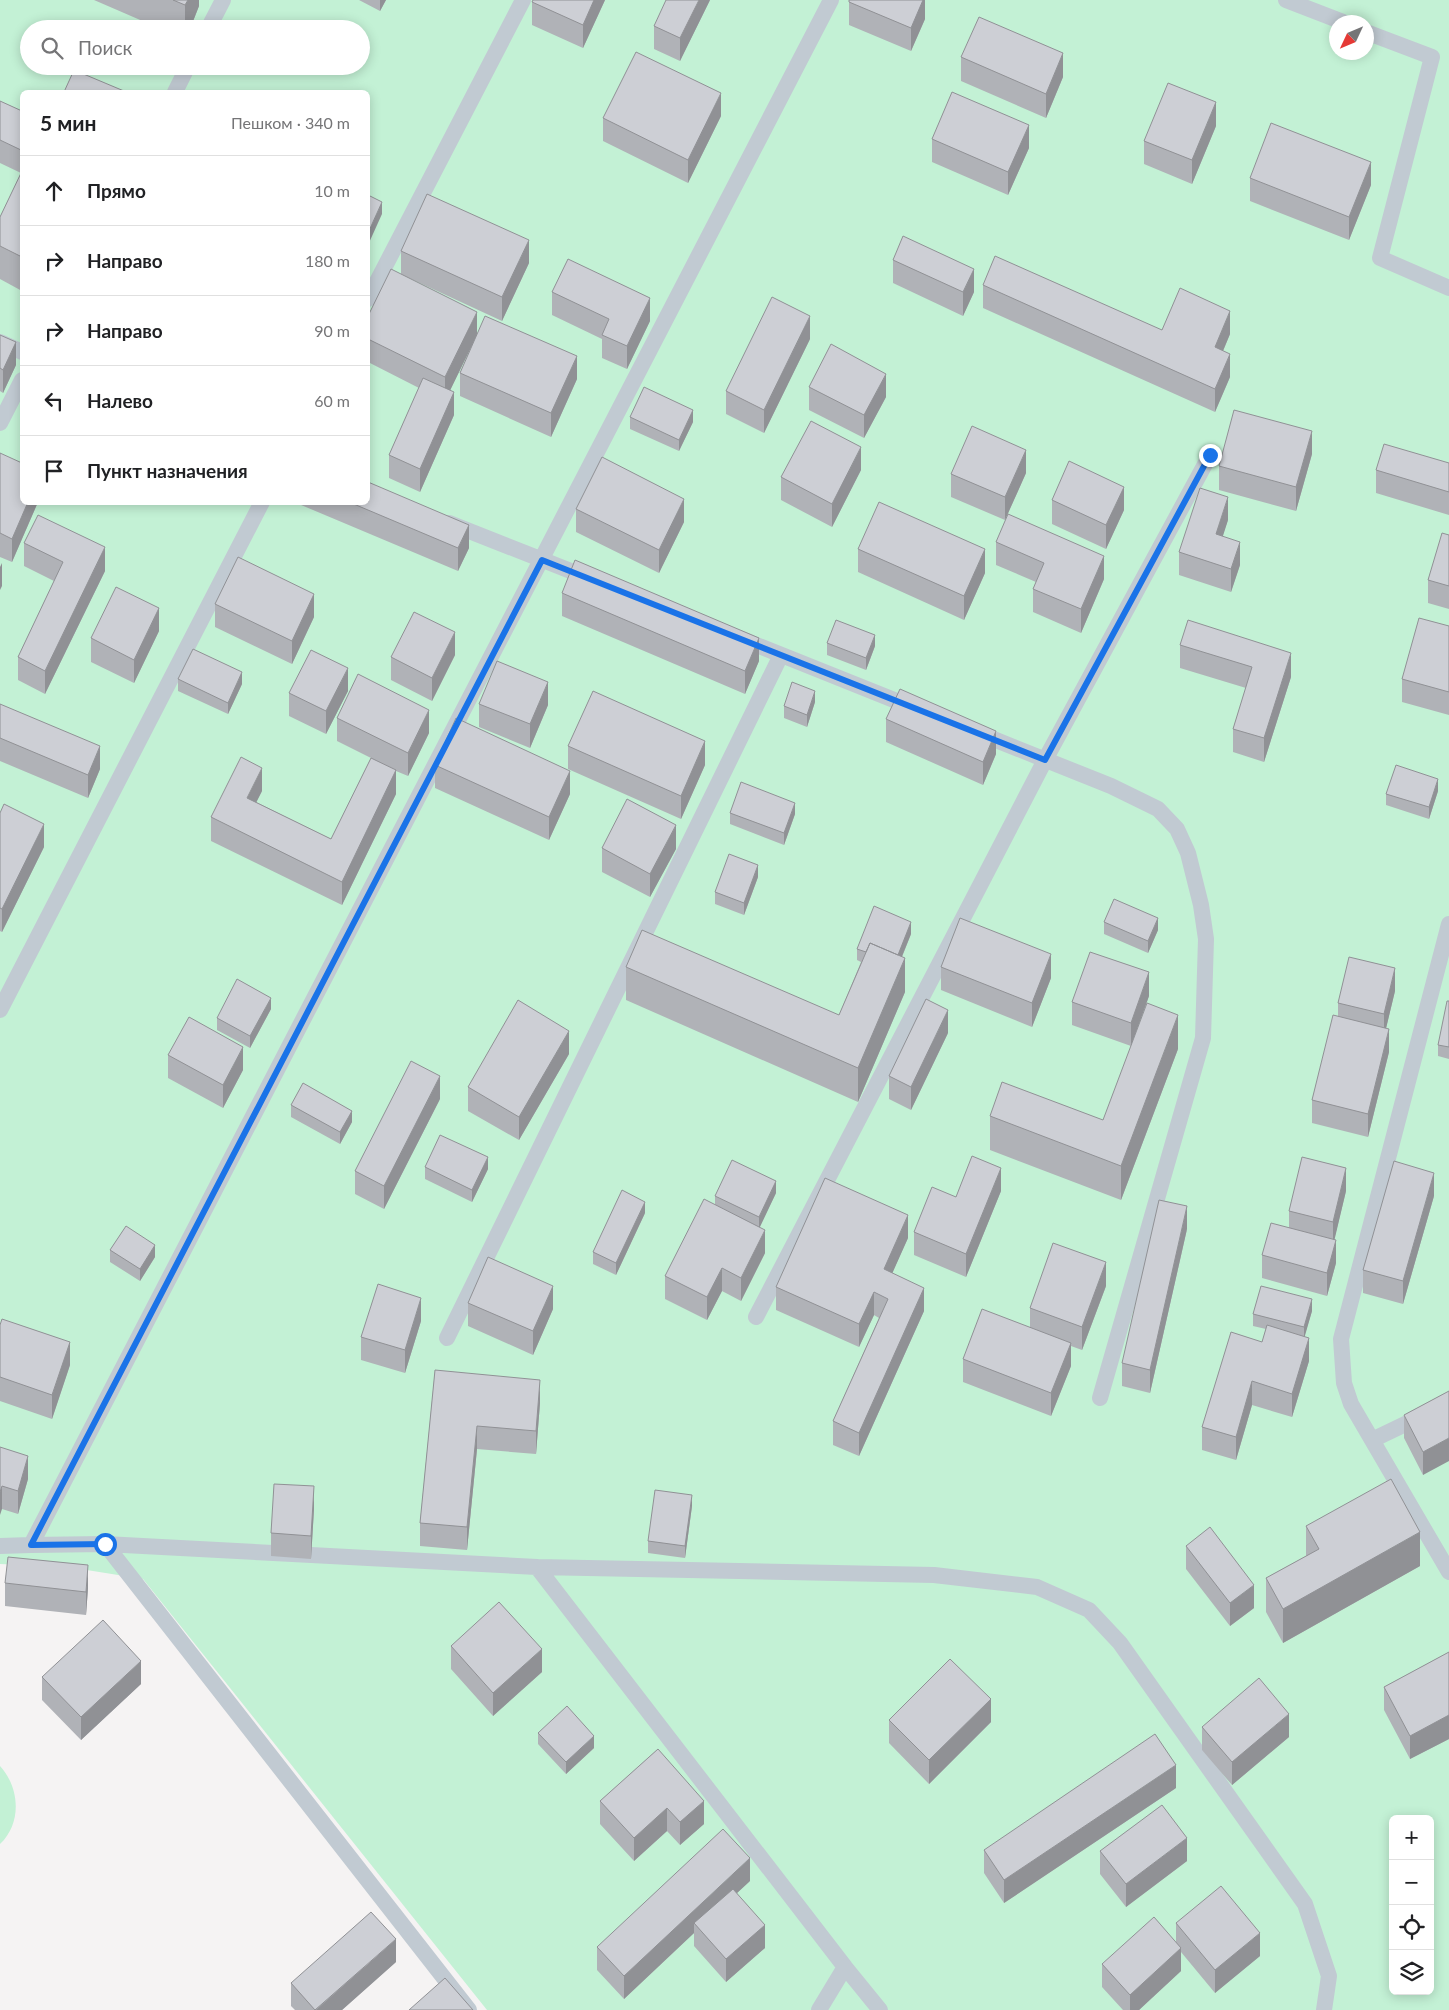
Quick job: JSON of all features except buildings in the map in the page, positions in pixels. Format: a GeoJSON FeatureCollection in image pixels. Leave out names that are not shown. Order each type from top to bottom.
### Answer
{"type":"FeatureCollection","features":[{"type":"Feature","properties":{"kind":"lane"},"geometry":{"type":"LineString","coordinates":[[213,20],[224,0]]}},
{"type":"Feature","properties":{"kind":"lane"},"geometry":{"type":"LineString","coordinates":[[370,295],[523,0]]}},
{"type":"Feature","properties":{"kind":"lane"},"geometry":{"type":"LineString","coordinates":[[31,1545],[831,0]]}},
{"type":"Feature","properties":{"kind":"lane"},"geometry":{"type":"LineString","coordinates":[[1286,0],[1329,17]]}},
{"type":"Feature","properties":{"kind":"lane"},"geometry":{"type":"LineString","coordinates":[[1374,35],[1432,57],[1380,258],[1449,288]]}},
{"type":"Feature","properties":{"kind":"lane"},"geometry":{"type":"LineString","coordinates":[[175,90],[183,75]]}},
{"type":"Feature","properties":{"kind":"lane"},"geometry":{"type":"LineString","coordinates":[[0,342],[20,351]]}},
{"type":"Feature","properties":{"kind":"lane"},"geometry":{"type":"LineString","coordinates":[[0,423],[20,384]]}},
{"type":"Feature","properties":{"kind":"lane"},"geometry":{"type":"LineString","coordinates":[[756,1317],[1045,760],[1210,455]]}},
{"type":"Feature","properties":{"kind":"lane"},"geometry":{"type":"LineString","coordinates":[[0,1010],[260,505]]}},
{"type":"Feature","properties":{"kind":"lane"},"geometry":{"type":"LineString","coordinates":[[432,516],[606,586]]}},
{"type":"Feature","properties":{"kind":"lane"},"geometry":{"type":"LineString","coordinates":[[726,633],[927,713]]}},
{"type":"Feature","properties":{"kind":"lane"},"geometry":{"type":"LineString","coordinates":[[447,1338],[781,655]]}},
{"type":"Feature","properties":{"kind":"lane"},"geometry":{"type":"LineString","coordinates":[[963,727],[1111,786],[1158,810],[1177,830],[1188,853],[1201,905],[1206,939],[1203,1038],[1100,1398]]}},
{"type":"Feature","properties":{"kind":"lane"},"geometry":{"type":"LineString","coordinates":[[1449,924],[1341,1339],[1344,1383],[1350,1404],[1449,1572]]}},
{"type":"Feature","properties":{"kind":"lane"},"geometry":{"type":"LineString","coordinates":[[1372,1440],[1449,1403]]}},
{"type":"Feature","properties":{"kind":"lane"},"geometry":{"type":"LineString","coordinates":[[105,1544],[469,2010]]}},
{"type":"Feature","properties":{"kind":"lane"},"geometry":{"type":"LineString","coordinates":[[0,1546],[105,1544],[537,1566],[934,1574],[1037,1587],[1089,1610],[1120,1643],[1305,1904],[1329,1976],[1324,2010]]}},
{"type":"Feature","properties":{"kind":"lane"},"geometry":{"type":"LineString","coordinates":[[537,1566],[845,1968],[880,2010]]}},
{"type":"Feature","properties":{"kind":"lane"},"geometry":{"type":"LineString","coordinates":[[819,2010],[845,1968]]}},
{"type":"Feature","properties":{"kind":"green space"},"geometry":{"type":"Polygon","coordinates":[[[0,0],[1449,0],[1449,2010],[487,2010],[143,1579],[68,1567],[0,1564],[0,0]]]}},
{"type":"Feature","properties":{"kind":"green space"},"geometry":{"type":"Polygon","coordinates":[[[0,1766],[12,1785],[16,1805],[12,1826],[0,1844],[0,1766]]]}},
{"type":"Feature","properties":{"kind":"route"},"geometry":{"type":"LineString","coordinates":[[105,1544],[31,1545],[542,560],[1045,760],[1210,455]]}}]}
